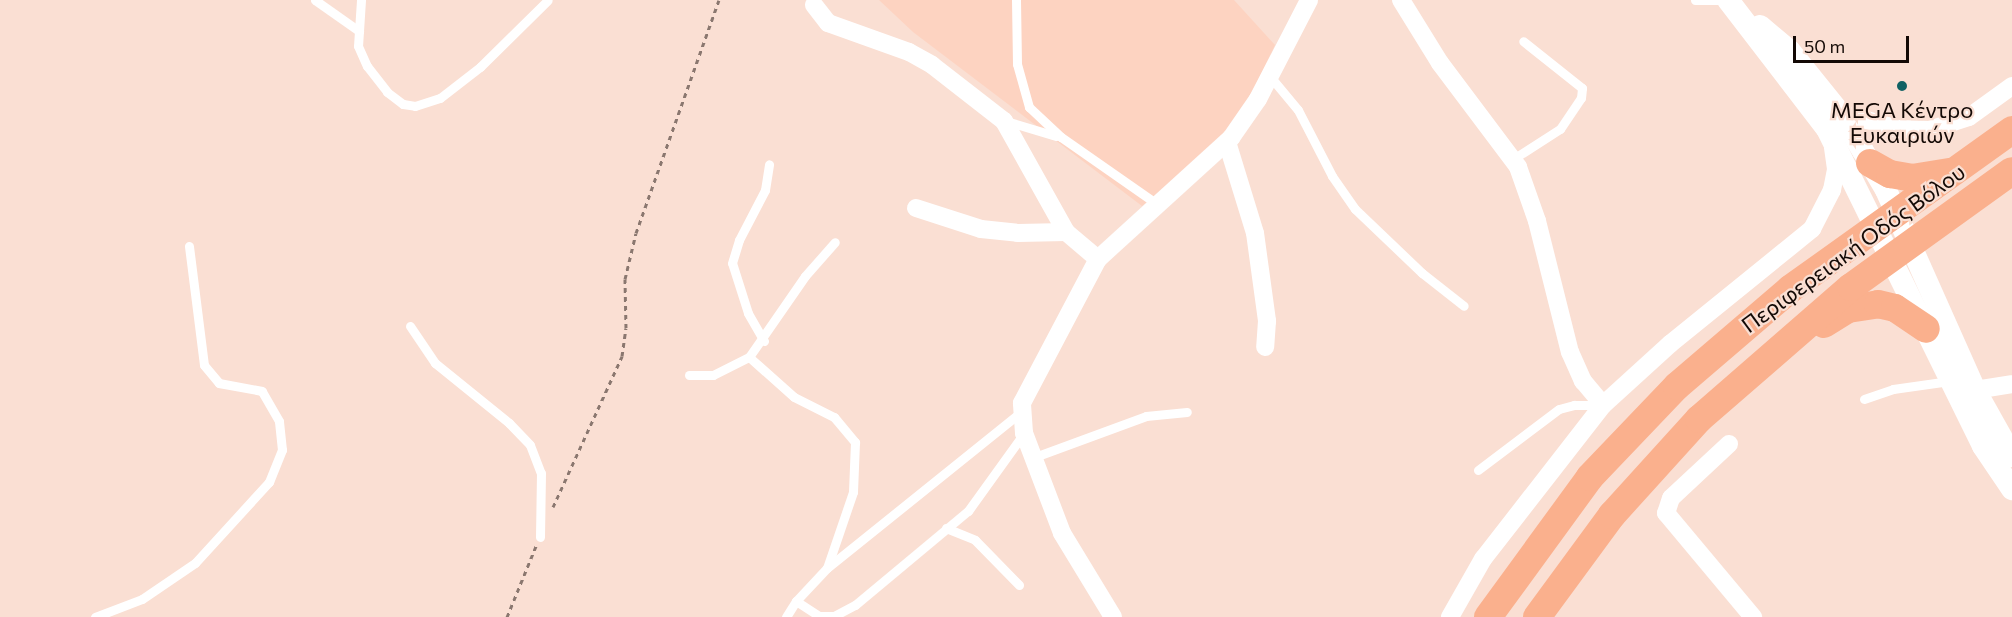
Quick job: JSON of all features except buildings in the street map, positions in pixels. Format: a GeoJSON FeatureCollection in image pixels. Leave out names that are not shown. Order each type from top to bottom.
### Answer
{"type":"FeatureCollection","features":[{"type":"Feature","properties":{"kind":"main road","name":"Περιφερειακή Οδός Βόλου"},"geometry":{"type":"LineString","coordinates":[[1488,617],[1565,508],[1655,408],[1763,311],[2012,130]]}},
{"type":"Feature","properties":{"kind":"main road"},"geometry":{"type":"LineString","coordinates":[[1870,163],[1890,174],[1917,179],[1964,167]]}},
{"type":"Feature","properties":{"kind":"main road","name":"Περιφερειακή Οδός Βόλου"},"geometry":{"type":"LineString","coordinates":[[1537,617],[1584,549],[1648,472],[1699,419],[1785,343],[1901,250],[2012,171]]}},
{"type":"Feature","properties":{"kind":"main road"},"geometry":{"type":"LineString","coordinates":[[1785,343],[1808,334],[1848,309],[1869,304],[1895,308],[1926,329]]}},
{"type":"Feature","properties":{"kind":"street"},"geometry":{"type":"LineString","coordinates":[[1113,617],[1075,558],[1032,458],[1024,433],[1021,412],[1028,391],[1098,259],[1227,142],[1244,121],[1309,0]]}},
{"type":"Feature","properties":{"kind":"street"},"geometry":{"type":"LineString","coordinates":[[1401,0],[1440,63],[1513,159],[1535,212],[1570,352],[1583,381],[1603,405]]}},
{"type":"Feature","properties":{"kind":"street"},"geometry":{"type":"LineString","coordinates":[[1728,0],[1789,50],[1833,120],[2012,456]]}},
{"type":"Feature","properties":{"kind":"street"},"geometry":{"type":"LineString","coordinates":[[814,5],[828,23],[909,52],[932,64],[1004,121],[1066,232],[1098,259]]}},
{"type":"Feature","properties":{"kind":"street"},"geometry":{"type":"LineString","coordinates":[[1833,120],[1898,129],[1929,130],[1969,117],[2012,86]]}},
{"type":"Feature","properties":{"kind":"street"},"geometry":{"type":"LineString","coordinates":[[1833,120],[1870,163],[1887,221]]}},
{"type":"Feature","properties":{"kind":"street"},"geometry":{"type":"LineString","coordinates":[[1450,617],[1483,559],[1603,405],[1670,344],[1812,229],[1829,200],[1834,181],[1836,154],[1833,120]]}},
{"type":"Feature","properties":{"kind":"street"},"geometry":{"type":"LineString","coordinates":[[1227,142],[1234,154],[1255,233],[1267,321],[1265,347]]}},
{"type":"Feature","properties":{"kind":"street"},"geometry":{"type":"LineString","coordinates":[[916,208],[988,230],[1066,232]]}},
{"type":"Feature","properties":{"kind":"street"},"geometry":{"type":"LineString","coordinates":[[1901,250],[1926,329],[1950,381],[1983,446],[2012,489]]}},
{"type":"Feature","properties":{"kind":"street"},"geometry":{"type":"LineString","coordinates":[[1976,390],[2012,384]]}},
{"type":"Feature","properties":{"kind":"street"},"geometry":{"type":"LineString","coordinates":[[1729,444],[1671,498],[1666,513],[1753,617]]}},
{"type":"Feature","properties":{"kind":"lane"},"geometry":{"type":"LineString","coordinates":[[315,0],[359,31]]}},
{"type":"Feature","properties":{"kind":"lane"},"geometry":{"type":"LineString","coordinates":[[361,0],[358,46],[367,66],[387,92],[403,104],[427,105],[480,67],[548,0]]}},
{"type":"Feature","properties":{"kind":"lane"},"geometry":{"type":"LineString","coordinates":[[1016,0],[1014,41],[1022,88],[1029,107],[1061,137],[1156,204]]}},
{"type":"Feature","properties":{"kind":"lane"},"geometry":{"type":"LineString","coordinates":[[1695,0],[1720,0]]}},
{"type":"Feature","properties":{"kind":"lane"},"geometry":{"type":"LineString","coordinates":[[1513,159],[1560,129],[1581,98],[1582,88],[1523,41]]}},
{"type":"Feature","properties":{"kind":"lane"},"geometry":{"type":"LineString","coordinates":[[1269,75],[1298,110],[1332,176],[1355,209],[1414,267],[1464,306]]}},
{"type":"Feature","properties":{"kind":"lane"},"geometry":{"type":"LineString","coordinates":[[1004,121],[1061,137]]}},
{"type":"Feature","properties":{"kind":"lane"},"geometry":{"type":"LineString","coordinates":[[764,341],[748,314],[732,263],[739,240],[765,190],[769,164]]}},
{"type":"Feature","properties":{"kind":"lane"},"geometry":{"type":"LineString","coordinates":[[689,375],[713,375],[750,357],[764,341],[805,276],[835,242]]}},
{"type":"Feature","properties":{"kind":"lane"},"geometry":{"type":"LineString","coordinates":[[95,617],[142,599],[195,563],[269,482],[282,450],[279,421],[262,392],[219,383],[204,365],[189,246]]}},
{"type":"Feature","properties":{"kind":"lane"},"geometry":{"type":"LineString","coordinates":[[410,326],[435,363],[509,423],[530,445],[541,473],[540,537]]}},
{"type":"Feature","properties":{"kind":"lane"},"geometry":{"type":"LineString","coordinates":[[750,357],[794,397],[834,417],[855,442],[854,492],[828,568]]}},
{"type":"Feature","properties":{"kind":"lane"},"geometry":{"type":"LineString","coordinates":[[1864,399],[1893,389],[1950,381]]}},
{"type":"Feature","properties":{"kind":"lane"},"geometry":{"type":"LineString","coordinates":[[1478,470],[1559,409],[1574,405],[1603,405]]}},
{"type":"Feature","properties":{"kind":"lane"},"geometry":{"type":"LineString","coordinates":[[786,617],[796,601],[828,568],[1021,412]]}},
{"type":"Feature","properties":{"kind":"lane"},"geometry":{"type":"LineString","coordinates":[[1032,458],[1146,416],[1187,412]]}},
{"type":"Feature","properties":{"kind":"lane"},"geometry":{"type":"LineString","coordinates":[[796,601],[819,616],[834,616],[855,605],[987,490],[1024,433]]}},
{"type":"Feature","properties":{"kind":"lane"},"geometry":{"type":"LineString","coordinates":[[946,528],[975,540],[1019,585]]}},
{"type":"Feature","properties":{"kind":"path"},"geometry":{"type":"LineString","coordinates":[[507,617],[540,537],[617,372],[627,328],[625,279],[636,233],[719,0]]}},
{"type":"Feature","properties":{"kind":"shaded area"},"geometry":{"type":"Polygon","coordinates":[[[879,0],[1234,0],[1275,45],[1249,99],[1214,148],[1142,206],[913,32],[879,0]]]}},
{"type":"Feature","properties":{"kind":"place","name":"MEGA Κέντρο Ευκαιριών"},"geometry":{"type":"Point","coordinates":[1902,86]}}]}
